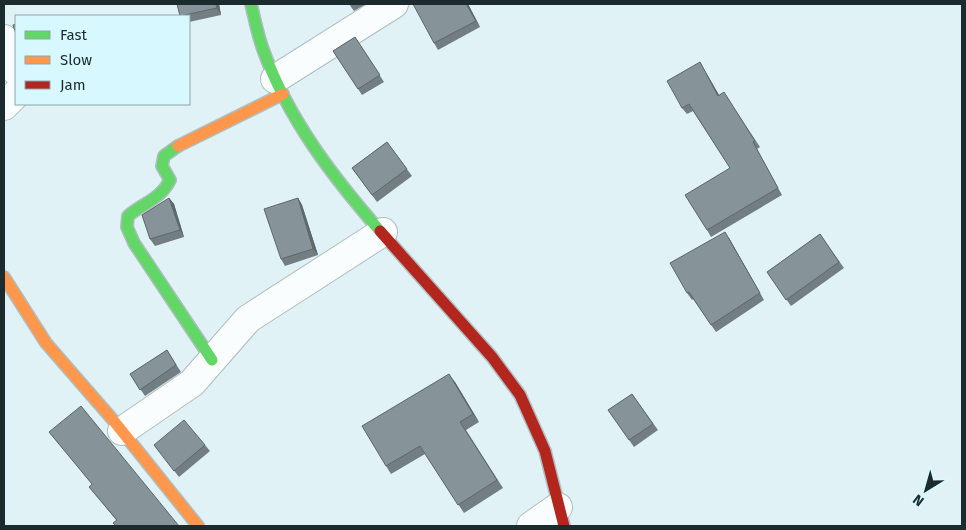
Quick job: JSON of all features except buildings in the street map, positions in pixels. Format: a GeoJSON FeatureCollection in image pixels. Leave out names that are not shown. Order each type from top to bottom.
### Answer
{"type":"FeatureCollection","features":[{"type":"Feature","properties":{"kind":"street"},"geometry":{"type":"LineString","coordinates":[[251,4],[257,34],[279,87],[308,141],[348,194],[472,334],[519,393],[540,433],[552,473],[561,516],[531,526]]}},
{"type":"Feature","properties":{"kind":"street"},"geometry":{"type":"LineString","coordinates":[[212,360],[134,243],[127,227],[128,216],[137,207],[155,200],[166,190],[170,180],[162,166],[164,156],[168,152],[279,87],[394,4]]}},
{"type":"Feature","properties":{"kind":"street"},"geometry":{"type":"LineString","coordinates":[[4,39],[15,68]]}},
{"type":"Feature","properties":{"kind":"street"},"geometry":{"type":"LineString","coordinates":[[4,106],[15,95]]}},
{"type":"Feature","properties":{"kind":"street"},"geometry":{"type":"LineString","coordinates":[[122,432],[192,382],[212,360],[223,344],[248,319],[383,232]]}},
{"type":"Feature","properties":{"kind":"street"},"geometry":{"type":"LineString","coordinates":[[4,278],[46,343],[122,432],[198,526]]}},
{"type":"Feature","properties":{"kind":"traffic: fast"},"geometry":{"type":"LineString","coordinates":[[251,4],[258,34],[274,77],[299,124],[329,169],[380,231]]}},
{"type":"Feature","properties":{"kind":"traffic: fast"},"geometry":{"type":"LineString","coordinates":[[178,146],[164,156],[162,166],[170,180],[162,192],[128,216],[127,227],[134,243],[212,360]]}},
{"type":"Feature","properties":{"kind":"traffic: slow"},"geometry":{"type":"LineString","coordinates":[[178,146],[283,94]]}},
{"type":"Feature","properties":{"kind":"traffic: slow"},"geometry":{"type":"LineString","coordinates":[[4,277],[46,343],[113,420],[198,526]]}},
{"type":"Feature","properties":{"kind":"traffic: jam"},"geometry":{"type":"LineString","coordinates":[[380,231],[492,357],[520,395],[545,451],[564,526]]}}]}
